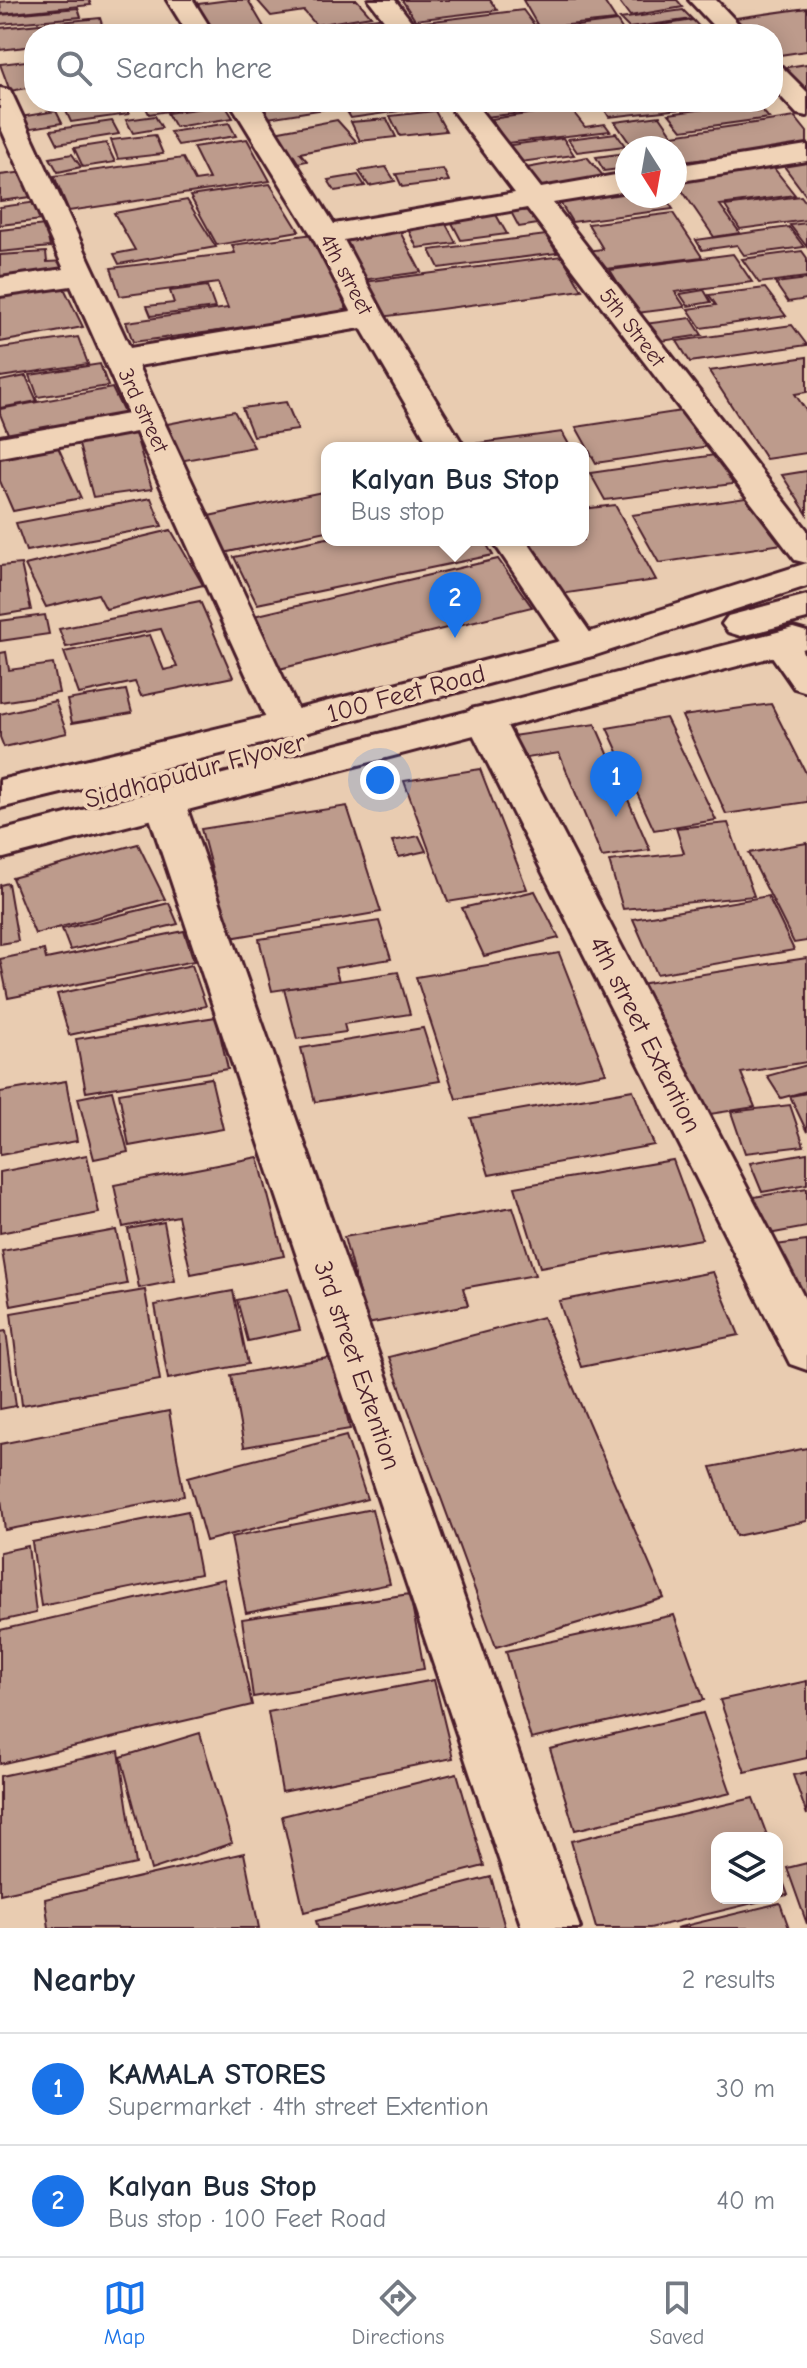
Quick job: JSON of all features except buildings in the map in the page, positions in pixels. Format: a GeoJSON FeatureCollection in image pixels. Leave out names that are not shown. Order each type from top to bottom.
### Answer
{"type":"FeatureCollection","features":[{"type":"Feature","properties":{"kind":"main road","name":"100 Feet Road"},"geometry":{"type":"LineString","coordinates":[[0,794],[286,725],[582,647],[807,574]]}},
{"type":"Feature","properties":{"kind":"main road","name":"Siddhapudur Flyover"},"geometry":{"type":"LineString","coordinates":[[0,821],[807,607]]}},
{"type":"Feature","properties":{"kind":"main road","name":"100 Feet Road"},"geometry":{"type":"LineString","coordinates":[[0,845],[794,640]]}},
{"type":"Feature","properties":{"kind":"street"},"geometry":{"type":"LineString","coordinates":[[180,0],[195,24]]}},
{"type":"Feature","properties":{"kind":"street"},"geometry":{"type":"LineString","coordinates":[[382,0],[400,24]]}},
{"type":"Feature","properties":{"kind":"street"},"geometry":{"type":"LineString","coordinates":[[702,0],[725,24]]}},
{"type":"Feature","properties":{"kind":"street"},"geometry":{"type":"LineString","coordinates":[[783,83],[807,108]]}},
{"type":"Feature","properties":{"kind":"street","name":"3rd street"},"geometry":{"type":"LineString","coordinates":[[0,96],[286,725]]}},
{"type":"Feature","properties":{"kind":"street","name":"4th street"},"geometry":{"type":"LineString","coordinates":[[250,112],[326,234],[370,317],[444,442]]}},
{"type":"Feature","properties":{"kind":"street","name":"5th Street"},"geometry":{"type":"LineString","coordinates":[[468,112],[807,553]]}},
{"type":"Feature","properties":{"kind":"street"},"geometry":{"type":"LineString","coordinates":[[687,172],[807,153]]}},
{"type":"Feature","properties":{"kind":"street"},"geometry":{"type":"LineString","coordinates":[[326,234],[615,184]]}},
{"type":"Feature","properties":{"kind":"street"},"geometry":{"type":"LineString","coordinates":[[0,287],[82,276]]}},
{"type":"Feature","properties":{"kind":"street"},"geometry":{"type":"LineString","coordinates":[[121,359],[370,317]]}},
{"type":"Feature","properties":{"kind":"street"},"geometry":{"type":"LineString","coordinates":[[0,447],[149,420]]}},
{"type":"Feature","properties":{"kind":"street"},"geometry":{"type":"LineString","coordinates":[[513,546],[582,647]]}},
{"type":"Feature","properties":{"kind":"street"},"geometry":{"type":"LineString","coordinates":[[794,640],[807,680]]}},
{"type":"Feature","properties":{"kind":"street","name":"4th street Extention"},"geometry":{"type":"LineString","coordinates":[[484,718],[807,1350]]}},
{"type":"Feature","properties":{"kind":"street","name":"3rd street Extention"},"geometry":{"type":"LineString","coordinates":[[165,803],[551,1928]]}},
{"type":"Feature","properties":{"kind":"place","name":"Kalyan Bus Stop"},"geometry":{"type":"Point","coordinates":[455,638]}},
{"type":"Feature","properties":{"kind":"place","name":"KAMALA STORES"},"geometry":{"type":"Point","coordinates":[616,817]}}]}
